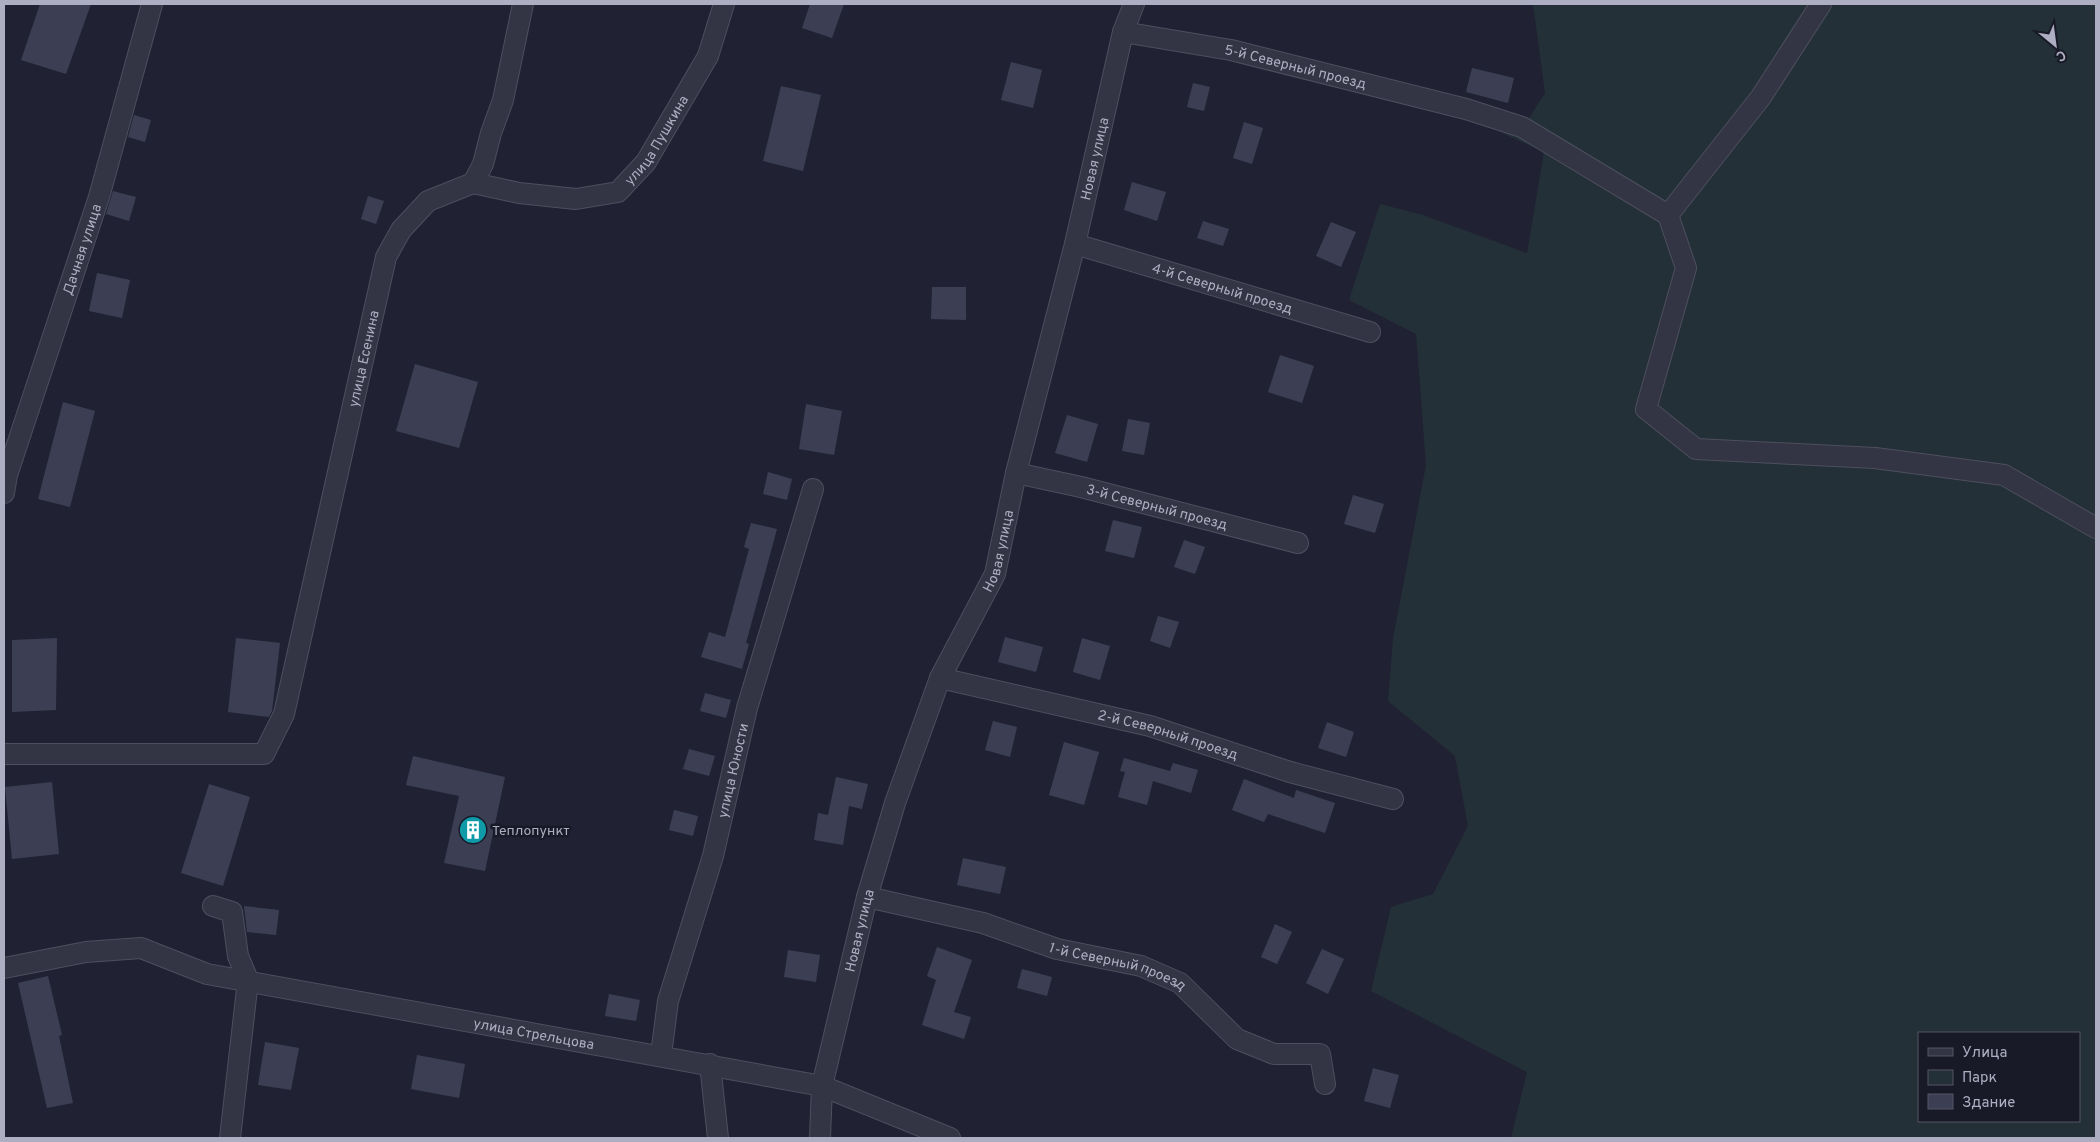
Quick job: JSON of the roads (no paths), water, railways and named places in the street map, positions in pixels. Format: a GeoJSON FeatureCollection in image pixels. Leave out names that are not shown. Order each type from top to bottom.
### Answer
{"type":"FeatureCollection","features":[{"type":"Feature","properties":{"kind":"street","name":"Дачная улица"},"geometry":{"type":"LineString","coordinates":[[4,493],[7,475],[99,196],[152,4]]}},
{"type":"Feature","properties":{"kind":"street"},"geometry":{"type":"LineString","coordinates":[[472,182],[483,164],[490,133],[503,100],[523,4]]}},
{"type":"Feature","properties":{"kind":"street","name":"улица Пушкина"},"geometry":{"type":"LineString","coordinates":[[472,182],[519,193],[576,199],[618,192],[646,162],[708,56],[724,4]]}},
{"type":"Feature","properties":{"kind":"street","name":"Новая улица"},"geometry":{"type":"LineString","coordinates":[[820,1138],[822,1086],[867,897],[894,803],[940,678],[995,574],[1016,473],[1075,244],[1123,32],[1134,4]]}},
{"type":"Feature","properties":{"kind":"street"},"geometry":{"type":"LineString","coordinates":[[1821,4],[1761,97],[1668,215],[1686,268],[1646,409],[1696,449],[1875,458],[2004,476],[2096,528]]}},
{"type":"Feature","properties":{"kind":"street","name":"5-й Северный проезд"},"geometry":{"type":"LineString","coordinates":[[1123,32],[1231,50],[1466,109],[1522,127],[1668,215]]}},
{"type":"Feature","properties":{"kind":"street","name":"улица Есенина"},"geometry":{"type":"LineString","coordinates":[[4,754],[264,754],[284,714],[386,257],[401,230],[428,201],[472,182]]}},
{"type":"Feature","properties":{"kind":"street","name":"4-й Северный проезд"},"geometry":{"type":"LineString","coordinates":[[1075,244],[1370,332]]}},
{"type":"Feature","properties":{"kind":"street","name":"3-й Северный проезд"},"geometry":{"type":"LineString","coordinates":[[1016,473],[1081,487],[1298,543]]}},
{"type":"Feature","properties":{"kind":"street","name":"улица Юности"},"geometry":{"type":"LineString","coordinates":[[661,1055],[668,1001],[714,856],[747,708],[813,489]]}},
{"type":"Feature","properties":{"kind":"street","name":"2-й Северный проезд"},"geometry":{"type":"LineString","coordinates":[[940,678],[1150,726],[1290,772],[1393,799]]}},
{"type":"Feature","properties":{"kind":"street","name":"1-й Северный проезд"},"geometry":{"type":"LineString","coordinates":[[867,897],[983,923],[1057,949],[1141,966],[1180,982],[1237,1039],[1274,1054],[1320,1054],[1326,1084]]}},
{"type":"Feature","properties":{"kind":"street"},"geometry":{"type":"LineString","coordinates":[[213,906],[232,912],[238,956],[248,980],[230,1138]]}},
{"type":"Feature","properties":{"kind":"street","name":"улица Стрельцова"},"geometry":{"type":"LineString","coordinates":[[4,968],[86,952],[141,948],[207,974],[661,1055],[822,1086],[950,1138]]}},
{"type":"Feature","properties":{"kind":"street"},"geometry":{"type":"LineString","coordinates":[[710,1064],[718,1138]]}},
{"type":"Feature","properties":{"kind":"place","name":"Теплопункт"},"geometry":{"type":"Point","coordinates":[473,830]}}]}
